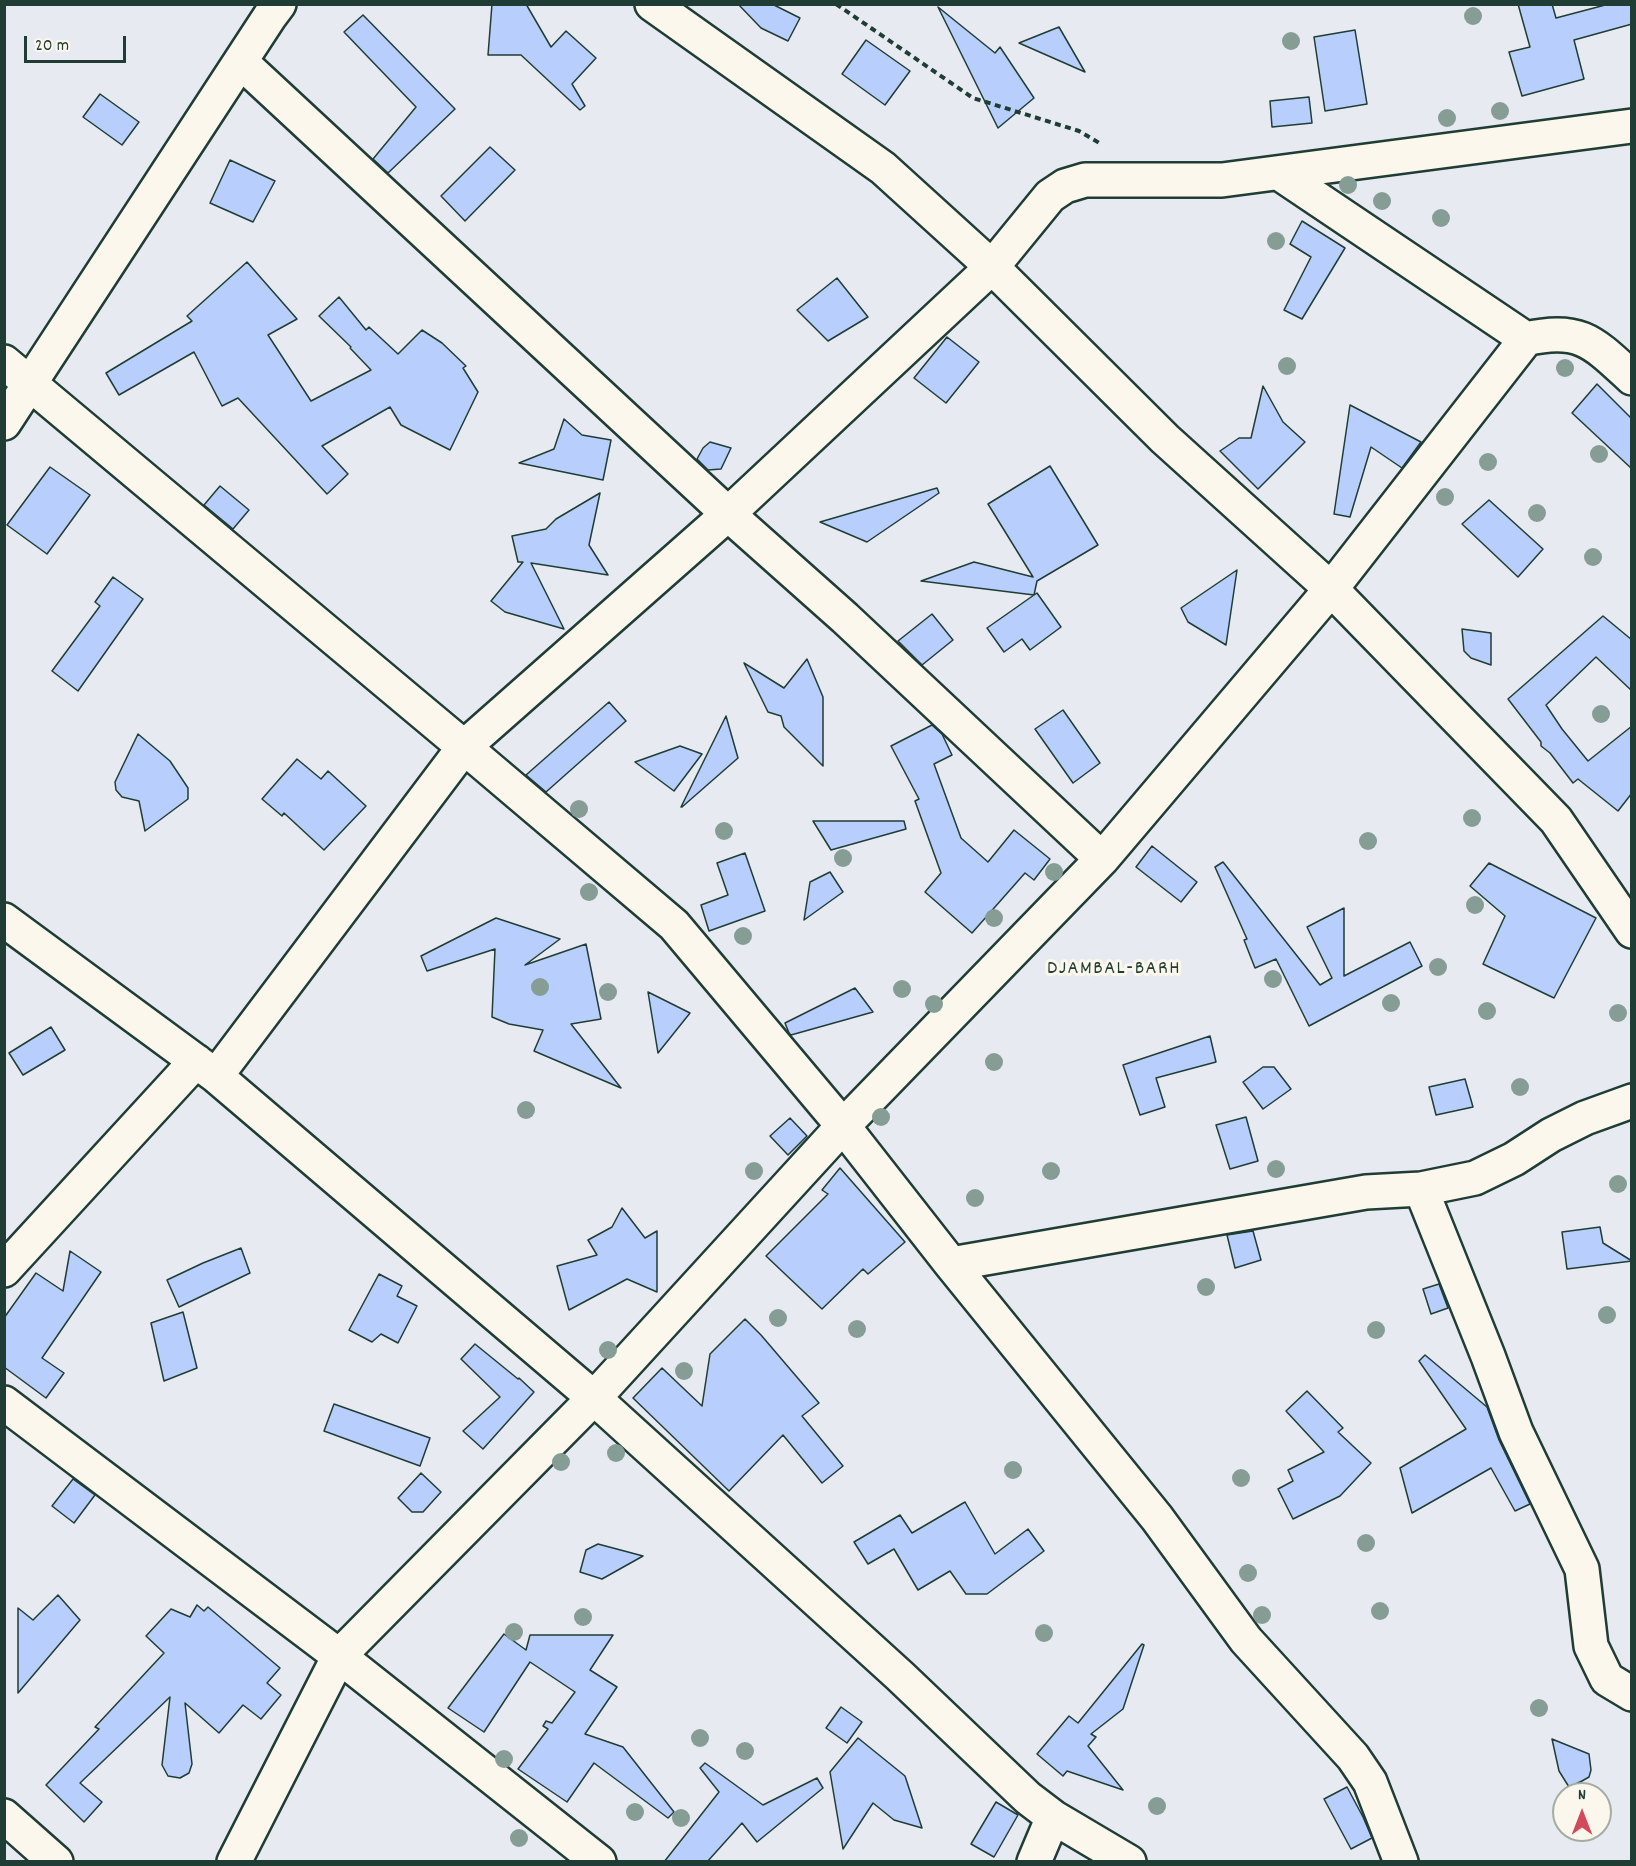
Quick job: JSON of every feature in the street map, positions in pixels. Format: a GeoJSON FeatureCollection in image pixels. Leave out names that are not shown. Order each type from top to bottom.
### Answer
{"type":"FeatureCollection","features":[{"type":"Feature","properties":{"kind":"street"},"geometry":{"type":"LineString","coordinates":[[4,423],[279,4]]}},
{"type":"Feature","properties":{"kind":"street"},"geometry":{"type":"LineString","coordinates":[[652,4],[883,168],[992,267],[1165,439],[1331,589],[1556,820],[1632,931]]}},
{"type":"Feature","properties":{"kind":"street"},"geometry":{"type":"LineString","coordinates":[[241,62],[728,514],[845,618],[1102,859]]}},
{"type":"Feature","properties":{"kind":"street"},"geometry":{"type":"LineString","coordinates":[[4,1270],[206,1068],[464,747],[728,514],[992,267],[1050,196],[1065,186],[1085,180],[1222,180],[1632,126]]}},
{"type":"Feature","properties":{"kind":"street"},"geometry":{"type":"LineString","coordinates":[[1279,173],[1526,339]]}},
{"type":"Feature","properties":{"kind":"street"},"geometry":{"type":"LineString","coordinates":[[234,1862],[339,1656],[594,1398],[843,1126],[1102,859],[1331,589],[1526,339],[1563,334],[1584,339],[1600,349],[1632,378]]}},
{"type":"Feature","properties":{"kind":"street"},"geometry":{"type":"LineString","coordinates":[[4,362],[674,926],[843,1126],[951,1264],[1157,1518],[1246,1640],[1353,1757],[1370,1782],[1401,1862]]}},
{"type":"Feature","properties":{"kind":"street"},"geometry":{"type":"LineString","coordinates":[[4,920],[206,1068],[594,1398],[900,1676],[1028,1798],[1053,1817],[1129,1862]]}},
{"type":"Feature","properties":{"kind":"street"},"geometry":{"type":"LineString","coordinates":[[951,1264],[1366,1192],[1421,1189],[1475,1178],[1514,1159],[1576,1122],[1632,1101]]}},
{"type":"Feature","properties":{"kind":"street"},"geometry":{"type":"LineString","coordinates":[[1421,1189],[1516,1432],[1582,1569],[1591,1646],[1607,1679],[1632,1694]]}},
{"type":"Feature","properties":{"kind":"street"},"geometry":{"type":"LineString","coordinates":[[4,1403],[339,1656],[598,1862]]}},
{"type":"Feature","properties":{"kind":"street"},"geometry":{"type":"LineString","coordinates":[[4,1816],[56,1862]]}},
{"type":"Feature","properties":{"kind":"street"},"geometry":{"type":"LineString","coordinates":[[1034,1862],[1053,1817]]}},
{"type":"Feature","properties":{"kind":"path"},"geometry":{"type":"LineString","coordinates":[[836,4],[974,98],[1079,131],[1109,150]]}},
{"type":"Feature","properties":{"kind":"building"},"geometry":{"type":"Polygon","coordinates":[[[492,4],[526,4],[551,47],[566,31],[596,58],[572,84],[585,106],[580,110],[521,55],[488,55],[492,4]]]}},
{"type":"Feature","properties":{"kind":"building"},"geometry":{"type":"Polygon","coordinates":[[[738,4],[772,4],[800,18],[788,41],[761,28],[738,4]]]}},
{"type":"Feature","properties":{"kind":"building"},"geometry":{"type":"Polygon","coordinates":[[[1518,4],[1552,4],[1556,18],[1609,4],[1632,4],[1632,24],[1574,40],[1584,79],[1522,96],[1509,52],[1530,47],[1518,4]]]}},
{"type":"Feature","properties":{"kind":"building"},"geometry":{"type":"Polygon","coordinates":[[[938,7],[995,53],[1000,47],[1034,98],[998,128],[938,7]]]}},
{"type":"Feature","properties":{"kind":"building"},"geometry":{"type":"Polygon","coordinates":[[[363,15],[455,109],[388,173],[373,159],[416,107],[344,32],[363,15]]]}},
{"type":"Feature","properties":{"kind":"building"},"geometry":{"type":"Polygon","coordinates":[[[1059,27],[1085,72],[1019,43],[1059,27]]]}},
{"type":"Feature","properties":{"kind":"building"},"geometry":{"type":"Polygon","coordinates":[[[1355,30],[1367,104],[1325,111],[1314,37],[1355,30]]]}},
{"type":"Feature","properties":{"kind":"building"},"geometry":{"type":"Polygon","coordinates":[[[866,40],[910,71],[885,105],[842,74],[866,40]]]}},
{"type":"Feature","properties":{"kind":"building"},"geometry":{"type":"Polygon","coordinates":[[[100,94],[139,122],[122,145],[83,117],[100,94]]]}},
{"type":"Feature","properties":{"kind":"building"},"geometry":{"type":"Polygon","coordinates":[[[1309,97],[1312,123],[1272,127],[1270,101],[1309,97]]]}},
{"type":"Feature","properties":{"kind":"building"},"geometry":{"type":"Polygon","coordinates":[[[490,147],[515,170],[465,221],[441,196],[490,147]]]}},
{"type":"Feature","properties":{"kind":"building"},"geometry":{"type":"Polygon","coordinates":[[[230,160],[275,181],[253,222],[210,203],[230,160]]]}},
{"type":"Feature","properties":{"kind":"building"},"geometry":{"type":"Polygon","coordinates":[[[1302,221],[1345,248],[1302,319],[1284,310],[1311,257],[1290,244],[1302,221]]]}},
{"type":"Feature","properties":{"kind":"building"},"geometry":{"type":"Polygon","coordinates":[[[247,262],[297,319],[268,335],[311,401],[371,370],[319,316],[339,297],[366,330],[369,327],[398,354],[422,330],[442,343],[466,366],[463,368],[478,392],[450,450],[401,425],[390,407],[322,446],[348,474],[327,494],[238,398],[222,406],[194,352],[119,395],[106,373],[192,321],[187,316],[247,262]]]}},
{"type":"Feature","properties":{"kind":"building"},"geometry":{"type":"Polygon","coordinates":[[[837,278],[868,317],[828,341],[797,310],[837,278]]]}},
{"type":"Feature","properties":{"kind":"building"},"geometry":{"type":"Polygon","coordinates":[[[947,337],[979,362],[946,403],[914,378],[947,337]]]}},
{"type":"Feature","properties":{"kind":"building"},"geometry":{"type":"Polygon","coordinates":[[[1597,384],[1632,419],[1632,469],[1572,413],[1597,384]]]}},
{"type":"Feature","properties":{"kind":"building"},"geometry":{"type":"Polygon","coordinates":[[[1263,386],[1283,422],[1305,442],[1258,489],[1220,451],[1239,438],[1251,438],[1263,386]]]}},
{"type":"Feature","properties":{"kind":"building"},"geometry":{"type":"Polygon","coordinates":[[[1350,405],[1421,442],[1402,468],[1371,447],[1350,517],[1334,514],[1350,405]]]}},
{"type":"Feature","properties":{"kind":"building"},"geometry":{"type":"Polygon","coordinates":[[[564,419],[582,435],[611,440],[603,480],[519,463],[554,449],[564,419]]]}},
{"type":"Feature","properties":{"kind":"building"},"geometry":{"type":"Polygon","coordinates":[[[710,442],[731,448],[721,469],[708,470],[697,459],[703,448],[710,442]]]}},
{"type":"Feature","properties":{"kind":"building"},"geometry":{"type":"Polygon","coordinates":[[[1050,466],[1098,545],[1037,581],[1034,595],[921,581],[974,562],[1033,577],[988,504],[1050,466]]]}},
{"type":"Feature","properties":{"kind":"building"},"geometry":{"type":"Polygon","coordinates":[[[50,467],[90,495],[47,554],[7,525],[50,467]]]}},
{"type":"Feature","properties":{"kind":"building"},"geometry":{"type":"Polygon","coordinates":[[[220,486],[249,510],[233,529],[204,505],[220,486]]]}},
{"type":"Feature","properties":{"kind":"building"},"geometry":{"type":"Polygon","coordinates":[[[937,488],[939,493],[867,542],[820,522],[937,488]]]}},
{"type":"Feature","properties":{"kind":"building"},"geometry":{"type":"Polygon","coordinates":[[[600,493],[589,545],[608,575],[531,563],[564,629],[505,612],[491,601],[523,562],[518,562],[512,536],[546,529],[556,519],[600,493]]]}},
{"type":"Feature","properties":{"kind":"building"},"geometry":{"type":"Polygon","coordinates":[[[1489,500],[1543,549],[1518,577],[1462,524],[1489,500]]]}},
{"type":"Feature","properties":{"kind":"building"},"geometry":{"type":"Polygon","coordinates":[[[1237,570],[1226,645],[1188,622],[1181,608],[1237,570]]]}},
{"type":"Feature","properties":{"kind":"building"},"geometry":{"type":"Polygon","coordinates":[[[113,577],[143,599],[78,691],[52,671],[100,606],[95,602],[113,577]]]}},
{"type":"Feature","properties":{"kind":"building"},"geometry":{"type":"Polygon","coordinates":[[[1037,593],[1061,627],[1030,650],[1022,639],[1004,652],[987,628],[1037,593]]]}},
{"type":"Feature","properties":{"kind":"building"},"geometry":{"type":"Polygon","coordinates":[[[932,614],[953,640],[922,665],[898,641],[932,614]]]}},
{"type":"Feature","properties":{"kind":"building"},"geometry":{"type":"Polygon","coordinates":[[[1603,616],[1632,640],[1632,691],[1596,657],[1546,705],[1588,761],[1632,726],[1632,793],[1618,811],[1578,779],[1573,783],[1550,753],[1541,746],[1541,742],[1508,699],[1603,616]]]}},
{"type":"Feature","properties":{"kind":"building"},"geometry":{"type":"Polygon","coordinates":[[[1462,629],[1491,633],[1491,665],[1471,658],[1464,651],[1462,629]]]}},
{"type":"Feature","properties":{"kind":"building"},"geometry":{"type":"Polygon","coordinates":[[[807,659],[823,697],[823,766],[784,727],[781,716],[768,712],[744,663],[784,688],[807,659]]]}},
{"type":"Feature","properties":{"kind":"building"},"geometry":{"type":"Polygon","coordinates":[[[609,702],[626,721],[546,792],[526,775],[609,702]]]}},
{"type":"Feature","properties":{"kind":"building"},"geometry":{"type":"Polygon","coordinates":[[[1063,710],[1100,763],[1073,783],[1035,729],[1063,710]]]}},
{"type":"Feature","properties":{"kind":"building"},"geometry":{"type":"Polygon","coordinates":[[[726,716],[738,758],[681,807],[726,716]]]}},
{"type":"Feature","properties":{"kind":"building"},"geometry":{"type":"Polygon","coordinates":[[[932,725],[942,734],[952,755],[934,764],[961,838],[988,862],[1014,830],[1050,859],[1034,880],[1025,873],[972,933],[925,892],[941,873],[915,801],[919,799],[891,746],[932,725]]]}},
{"type":"Feature","properties":{"kind":"building"},"geometry":{"type":"Polygon","coordinates":[[[138,734],[170,761],[188,788],[188,799],[145,831],[139,801],[122,797],[116,790],[115,782],[138,734]]]}},
{"type":"Feature","properties":{"kind":"building"},"geometry":{"type":"Polygon","coordinates":[[[680,746],[702,754],[674,791],[635,762],[680,746]]]}},
{"type":"Feature","properties":{"kind":"building"},"geometry":{"type":"Polygon","coordinates":[[[297,759],[321,779],[328,771],[366,806],[324,850],[284,813],[282,816],[262,799],[297,759]]]}},
{"type":"Feature","properties":{"kind":"building"},"geometry":{"type":"Polygon","coordinates":[[[813,821],[904,821],[906,829],[831,850],[813,821]]]}},
{"type":"Feature","properties":{"kind":"building"},"geometry":{"type":"Polygon","coordinates":[[[1152,846],[1197,882],[1181,902],[1136,867],[1152,846]]]}},
{"type":"Feature","properties":{"kind":"building"},"geometry":{"type":"Polygon","coordinates":[[[745,853],[765,911],[709,931],[701,905],[728,895],[717,863],[745,853]]]}},
{"type":"Feature","properties":{"kind":"building"},"geometry":{"type":"Polygon","coordinates":[[[1223,862],[1320,985],[1332,978],[1307,927],[1344,908],[1344,976],[1410,942],[1422,966],[1309,1026],[1276,959],[1255,968],[1244,940],[1247,939],[1215,867],[1223,862]]]}},
{"type":"Feature","properties":{"kind":"building"},"geometry":{"type":"Polygon","coordinates":[[[1489,863],[1596,918],[1554,998],[1483,964],[1505,916],[1470,886],[1489,863]]]}},
{"type":"Feature","properties":{"kind":"building"},"geometry":{"type":"Polygon","coordinates":[[[830,872],[843,892],[804,920],[810,882],[830,872]]]}},
{"type":"Feature","properties":{"kind":"building"},"geometry":{"type":"Polygon","coordinates":[[[496,918],[560,939],[525,965],[586,944],[601,1019],[571,1024],[621,1088],[534,1051],[543,1030],[509,1024],[492,1017],[495,949],[427,971],[421,956],[496,918]]]}},
{"type":"Feature","properties":{"kind":"building"},"geometry":{"type":"Polygon","coordinates":[[[855,988],[873,1012],[791,1035],[789,1033],[785,1023],[855,988]]]}},
{"type":"Feature","properties":{"kind":"building"},"geometry":{"type":"Polygon","coordinates":[[[648,992],[690,1013],[658,1053],[648,992]]]}},
{"type":"Feature","properties":{"kind":"building"},"geometry":{"type":"Polygon","coordinates":[[[51,1027],[65,1050],[23,1075],[9,1053],[51,1027]]]}},
{"type":"Feature","properties":{"kind":"building"},"geometry":{"type":"Polygon","coordinates":[[[1210,1036],[1216,1062],[1156,1078],[1165,1107],[1140,1115],[1123,1065],[1210,1036]]]}},
{"type":"Feature","properties":{"kind":"building"},"geometry":{"type":"Polygon","coordinates":[[[1263,1067],[1274,1067],[1291,1089],[1263,1109],[1243,1082],[1263,1067]]]}},
{"type":"Feature","properties":{"kind":"building"},"geometry":{"type":"Polygon","coordinates":[[[1465,1079],[1473,1107],[1436,1115],[1429,1087],[1465,1079]]]}},
{"type":"Feature","properties":{"kind":"building"},"geometry":{"type":"Polygon","coordinates":[[[1246,1117],[1258,1161],[1230,1169],[1216,1125],[1246,1117]]]}},
{"type":"Feature","properties":{"kind":"building"},"geometry":{"type":"Polygon","coordinates":[[[790,1118],[807,1136],[788,1155],[770,1136],[790,1118]]]}},
{"type":"Feature","properties":{"kind":"building"},"geometry":{"type":"Polygon","coordinates":[[[840,1168],[905,1242],[868,1274],[863,1269],[822,1309],[766,1256],[828,1194],[822,1190],[840,1168]]]}},
{"type":"Feature","properties":{"kind":"building"},"geometry":{"type":"Polygon","coordinates":[[[622,1208],[645,1238],[657,1231],[657,1292],[627,1279],[569,1310],[557,1266],[597,1255],[588,1240],[612,1227],[622,1208]]]}},
{"type":"Feature","properties":{"kind":"building"},"geometry":{"type":"Polygon","coordinates":[[[1600,1227],[1603,1243],[1632,1261],[1567,1269],[1562,1232],[1600,1227]]]}},
{"type":"Feature","properties":{"kind":"building"},"geometry":{"type":"Polygon","coordinates":[[[1253,1231],[1261,1260],[1235,1268],[1227,1235],[1253,1231]]]}},
{"type":"Feature","properties":{"kind":"building"},"geometry":{"type":"Polygon","coordinates":[[[241,1248],[250,1273],[179,1307],[167,1280],[241,1248]]]}},
{"type":"Feature","properties":{"kind":"building"},"geometry":{"type":"Polygon","coordinates":[[[70,1251],[101,1272],[42,1358],[64,1373],[46,1398],[4,1367],[4,1318],[36,1273],[63,1291],[70,1251]]]}},
{"type":"Feature","properties":{"kind":"building"},"geometry":{"type":"Polygon","coordinates":[[[379,1274],[402,1286],[397,1296],[417,1306],[398,1343],[381,1334],[372,1342],[349,1330],[379,1274]]]}},
{"type":"Feature","properties":{"kind":"building"},"geometry":{"type":"Polygon","coordinates":[[[1439,1284],[1448,1308],[1431,1314],[1423,1289],[1439,1284]]]}},
{"type":"Feature","properties":{"kind":"building"},"geometry":{"type":"Polygon","coordinates":[[[183,1312],[197,1368],[164,1381],[151,1323],[183,1312]]]}},
{"type":"Feature","properties":{"kind":"building"},"geometry":{"type":"Polygon","coordinates":[[[745,1319],[819,1403],[802,1416],[843,1466],[822,1483],[783,1435],[729,1491],[633,1398],[662,1368],[702,1406],[710,1354],[745,1319]]]}},
{"type":"Feature","properties":{"kind":"building"},"geometry":{"type":"Polygon","coordinates":[[[475,1344],[534,1392],[483,1449],[463,1431],[500,1397],[461,1359],[475,1344]]]}},
{"type":"Feature","properties":{"kind":"building"},"geometry":{"type":"Polygon","coordinates":[[[1425,1355],[1487,1407],[1499,1440],[1530,1504],[1515,1511],[1491,1468],[1412,1513],[1400,1468],[1466,1429],[1419,1361],[1425,1355]]]}},
{"type":"Feature","properties":{"kind":"building"},"geometry":{"type":"Polygon","coordinates":[[[1307,1391],[1343,1428],[1338,1432],[1371,1463],[1340,1496],[1293,1519],[1278,1489],[1293,1481],[1288,1470],[1324,1452],[1286,1411],[1307,1391]]]}},
{"type":"Feature","properties":{"kind":"building"},"geometry":{"type":"Polygon","coordinates":[[[334,1404],[430,1438],[420,1466],[324,1431],[334,1404]]]}},
{"type":"Feature","properties":{"kind":"building"},"geometry":{"type":"Polygon","coordinates":[[[421,1473],[441,1492],[423,1512],[412,1512],[398,1498],[421,1473]]]}},
{"type":"Feature","properties":{"kind":"building"},"geometry":{"type":"Polygon","coordinates":[[[73,1479],[95,1495],[74,1523],[52,1506],[73,1479]]]}},
{"type":"Feature","properties":{"kind":"building"},"geometry":{"type":"Polygon","coordinates":[[[965,1502],[995,1554],[1028,1529],[1044,1551],[987,1594],[966,1594],[950,1571],[918,1590],[894,1549],[868,1564],[854,1542],[900,1515],[912,1533],[965,1502]]]}},
{"type":"Feature","properties":{"kind":"building"},"geometry":{"type":"Polygon","coordinates":[[[598,1544],[643,1556],[602,1579],[580,1572],[586,1550],[598,1544]]]}},
{"type":"Feature","properties":{"kind":"building"},"geometry":{"type":"Polygon","coordinates":[[[58,1595],[80,1620],[18,1693],[18,1608],[33,1620],[58,1595]]]}},
{"type":"Feature","properties":{"kind":"building"},"geometry":{"type":"Polygon","coordinates":[[[197,1605],[204,1611],[208,1607],[280,1668],[267,1683],[281,1695],[261,1719],[243,1705],[219,1733],[185,1703],[192,1764],[189,1773],[180,1778],[168,1776],[162,1765],[170,1697],[80,1783],[102,1802],[84,1822],[46,1785],[99,1729],[95,1727],[164,1653],[146,1636],[171,1609],[190,1617],[197,1605]]]}},
{"type":"Feature","properties":{"kind":"building"},"geometry":{"type":"Polygon","coordinates":[[[504,1634],[526,1650],[530,1635],[613,1635],[590,1670],[617,1687],[585,1734],[623,1747],[674,1812],[668,1818],[594,1763],[567,1802],[518,1769],[548,1729],[543,1726],[546,1721],[552,1723],[575,1692],[530,1662],[484,1732],[448,1708],[504,1634]]]}},
{"type":"Feature","properties":{"kind":"building"},"geometry":{"type":"Polygon","coordinates":[[[1142,1644],[1144,1645],[1123,1709],[1091,1734],[1096,1737],[1088,1746],[1123,1790],[1067,1771],[1063,1776],[1037,1754],[1069,1716],[1078,1723],[1142,1644]]]}},
{"type":"Feature","properties":{"kind":"building"},"geometry":{"type":"Polygon","coordinates":[[[841,1707],[862,1722],[847,1743],[826,1728],[841,1707]]]}},
{"type":"Feature","properties":{"kind":"building"},"geometry":{"type":"Polygon","coordinates":[[[858,1738],[905,1776],[922,1828],[894,1820],[873,1803],[843,1849],[830,1772],[858,1738]]]}},
{"type":"Feature","properties":{"kind":"building"},"geometry":{"type":"Polygon","coordinates":[[[1552,1739],[1589,1754],[1591,1770],[1589,1777],[1579,1782],[1566,1782],[1559,1771],[1552,1739]]]}},
{"type":"Feature","properties":{"kind":"building"},"geometry":{"type":"Polygon","coordinates":[[[705,1763],[763,1805],[817,1778],[823,1788],[757,1842],[742,1823],[707,1862],[664,1862],[719,1792],[700,1768],[705,1763]]]}},
{"type":"Feature","properties":{"kind":"building"},"geometry":{"type":"Polygon","coordinates":[[[1347,1787],[1372,1838],[1351,1849],[1324,1799],[1347,1787]]]}},
{"type":"Feature","properties":{"kind":"building"},"geometry":{"type":"Polygon","coordinates":[[[996,1802],[1018,1815],[994,1857],[971,1844],[996,1802]]]}},
{"type":"Feature","properties":{"kind":"district","name":"DJAMBAL-BARH"},"geometry":{"type":"Point","coordinates":[1114,970]}}]}
